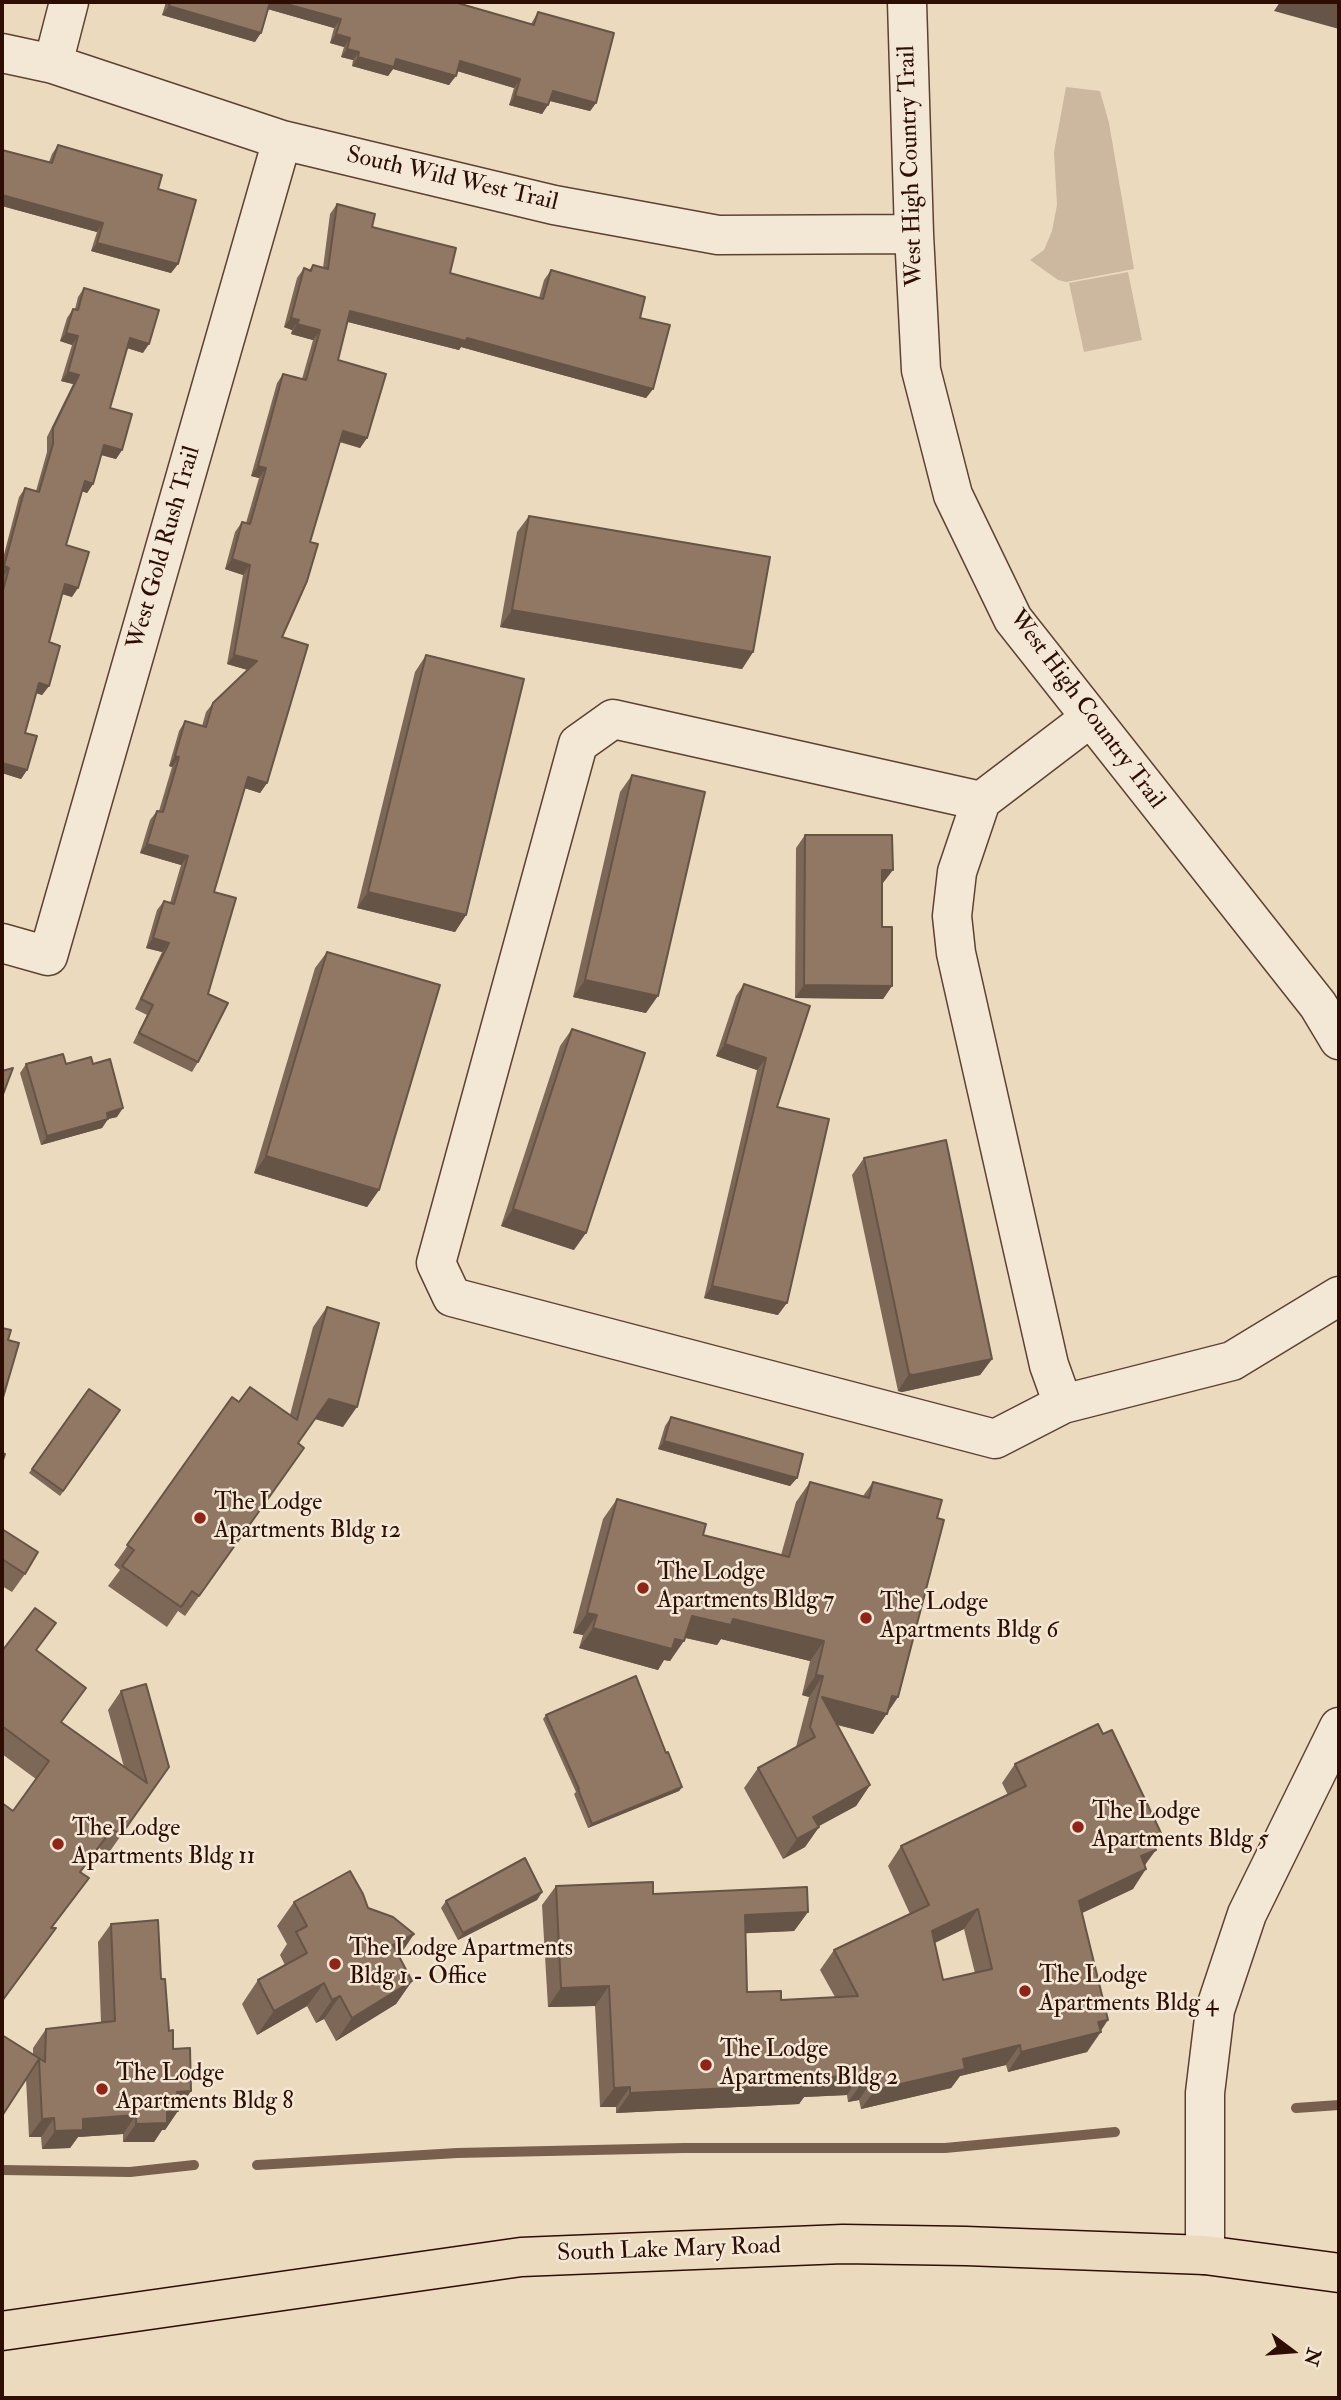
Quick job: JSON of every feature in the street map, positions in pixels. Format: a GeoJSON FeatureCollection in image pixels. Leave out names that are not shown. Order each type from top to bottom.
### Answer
{"type":"FeatureCollection","features":[{"type":"Feature","properties":{"kind":"main road","name":"South Lake Mary Road"},"geometry":{"type":"LineString","coordinates":[[2,2331],[521,2257],[844,2244],[966,2246],[1205,2255],[1339,2273]]}},
{"type":"Feature","properties":{"kind":"street"},"geometry":{"type":"LineString","coordinates":[[53,64],[69,2]]}},
{"type":"Feature","properties":{"kind":"street","name":"West High Country Trail"},"geometry":{"type":"LineString","coordinates":[[907,2],[921,370],[953,495],[1013,620],[1318,1005],[1339,1040]]}},
{"type":"Feature","properties":{"kind":"street","name":"South Wild West Trail"},"geometry":{"type":"LineString","coordinates":[[2,53],[53,64],[282,140],[554,205],[718,234],[914,234]]}},
{"type":"Feature","properties":{"kind":"street","name":"West Gold Rush Trail"},"geometry":{"type":"LineString","coordinates":[[2,943],[48,956],[282,140]]}},
{"type":"Feature","properties":{"kind":"street"},"geometry":{"type":"LineString","coordinates":[[1063,1404],[1049,1365],[956,953],[952,916],[957,872],[981,801],[1090,718]]}},
{"type":"Feature","properties":{"kind":"street"},"geometry":{"type":"LineString","coordinates":[[981,801],[613,719],[578,744],[436,1263],[452,1297],[995,1439],[1063,1404],[1233,1361],[1339,1296]]}},
{"type":"Feature","properties":{"kind":"street"},"geometry":{"type":"LineString","coordinates":[[1205,2255],[1205,2093],[1214,2010],[1247,1914],[1339,1727]]}},
{"type":"Feature","properties":{"kind":"shaded area"},"geometry":{"type":"Polygon","coordinates":[[[1066,87],[1100,91],[1109,123],[1134,269],[1066,282],[1058,280],[1030,260],[1044,250],[1052,231],[1057,205],[1054,152],[1066,87]]]}},
{"type":"Feature","properties":{"kind":"shaded area"},"geometry":{"type":"Polygon","coordinates":[[[1128,272],[1142,340],[1084,352],[1069,283],[1128,272]]]}},
{"type":"Feature","properties":{"kind":"building"},"geometry":{"type":"Polygon","coordinates":[[[170,2],[270,2],[261,33],[169,6],[170,2]]]}},
{"type":"Feature","properties":{"kind":"building"},"geometry":{"type":"Polygon","coordinates":[[[279,2],[454,2],[534,25],[538,12],[614,33],[596,103],[553,91],[548,105],[515,96],[520,79],[460,61],[456,76],[396,59],[394,67],[358,57],[359,52],[347,49],[350,38],[336,34],[341,19],[279,2]]]}},
{"type":"Feature","properties":{"kind":"building"},"geometry":{"type":"Polygon","coordinates":[[[58,145],[162,175],[158,189],[196,200],[178,264],[97,243],[103,223],[2,195],[2,150],[52,163],[58,145]]]}},
{"type":"Feature","properties":{"kind":"building"},"geometry":{"type":"Polygon","coordinates":[[[337,204],[375,214],[372,227],[456,248],[450,273],[543,299],[551,270],[645,297],[640,318],[670,325],[653,389],[467,338],[466,341],[350,311],[338,360],[386,374],[367,438],[343,431],[310,542],[318,544],[307,581],[282,637],[308,645],[267,783],[248,777],[214,892],[236,898],[208,994],[228,1003],[198,1062],[139,1033],[153,1005],[141,999],[169,943],[153,938],[164,901],[174,904],[188,856],[147,844],[157,811],[163,812],[179,757],[175,756],[185,721],[206,727],[213,703],[257,661],[234,655],[250,565],[232,559],[242,522],[250,524],[266,468],[258,466],[283,374],[306,380],[320,330],[297,324],[299,320],[291,318],[304,268],[311,271],[313,265],[328,269],[337,204]]]}},
{"type":"Feature","properties":{"kind":"building"},"geometry":{"type":"Polygon","coordinates":[[[84,288],[159,310],[149,344],[130,338],[110,408],[132,414],[122,450],[104,445],[93,484],[85,481],[66,545],[89,552],[78,588],[65,584],[49,642],[60,646],[49,686],[39,683],[25,733],[37,736],[27,770],[2,763],[2,594],[9,568],[4,566],[25,488],[39,492],[53,444],[53,428],[79,375],[68,372],[78,336],[66,333],[73,309],[78,310],[84,288]]]}},
{"type":"Feature","properties":{"kind":"building"},"geometry":{"type":"Polygon","coordinates":[[[529,516],[770,557],[753,652],[512,610],[529,516]]]}},
{"type":"Feature","properties":{"kind":"building"},"geometry":{"type":"Polygon","coordinates":[[[426,655],[524,679],[466,915],[368,892],[426,655]]]}},
{"type":"Feature","properties":{"kind":"building"},"geometry":{"type":"Polygon","coordinates":[[[632,775],[705,792],[658,996],[585,980],[632,775]]]}},
{"type":"Feature","properties":{"kind":"building"},"geometry":{"type":"Polygon","coordinates":[[[805,835],[892,835],[893,870],[882,870],[882,927],[892,927],[892,986],[804,985],[805,835]]]}},
{"type":"Feature","properties":{"kind":"building"},"geometry":{"type":"Polygon","coordinates":[[[327,952],[440,985],[379,1190],[266,1156],[327,952]]]}},
{"type":"Feature","properties":{"kind":"building"},"geometry":{"type":"Polygon","coordinates":[[[744,984],[810,1006],[777,1107],[829,1119],[787,1303],[712,1286],[766,1058],[725,1044],[744,984]]]}},
{"type":"Feature","properties":{"kind":"building"},"geometry":{"type":"Polygon","coordinates":[[[572,1029],[645,1053],[586,1233],[513,1209],[572,1029]]]}},
{"type":"Feature","properties":{"kind":"building"},"geometry":{"type":"Polygon","coordinates":[[[63,1054],[66,1064],[91,1057],[93,1064],[110,1059],[123,1108],[107,1113],[108,1119],[47,1136],[26,1064],[63,1054]]]}},
{"type":"Feature","properties":{"kind":"building"},"geometry":{"type":"Polygon","coordinates":[[[13,1068],[2,1097],[2,1071],[13,1068]]]}},
{"type":"Feature","properties":{"kind":"building"},"geometry":{"type":"Polygon","coordinates":[[[946,1140],[992,1359],[913,1375],[909,1374],[864,1158],[946,1140]]]}},
{"type":"Feature","properties":{"kind":"building","name":"The Lodge Apartments Bldg 12"},"geometry":{"type":"Polygon","coordinates":[[[327,1307],[379,1323],[357,1407],[329,1399],[298,1443],[304,1448],[199,1596],[192,1591],[181,1607],[122,1566],[134,1550],[127,1545],[232,1397],[239,1402],[250,1387],[297,1420],[327,1307]]]}},
{"type":"Feature","properties":{"kind":"building"},"geometry":{"type":"Polygon","coordinates":[[[2,1328],[11,1330],[8,1340],[19,1343],[2,1401],[2,1328]]]}},
{"type":"Feature","properties":{"kind":"building"},"geometry":{"type":"Polygon","coordinates":[[[89,1389],[120,1410],[63,1491],[32,1469],[89,1389]]]}},
{"type":"Feature","properties":{"kind":"building"},"geometry":{"type":"Polygon","coordinates":[[[671,1417],[803,1454],[797,1478],[664,1441],[671,1417]]]}},
{"type":"Feature","properties":{"kind":"building"},"geometry":{"type":"Polygon","coordinates":[[[810,1482],[869,1498],[873,1482],[942,1500],[937,1518],[944,1520],[898,1697],[892,1696],[887,1714],[822,1697],[870,1785],[813,1817],[819,1827],[797,1839],[758,1768],[815,1737],[810,1727],[823,1676],[816,1675],[824,1641],[733,1619],[731,1625],[692,1616],[684,1641],[675,1639],[672,1649],[593,1628],[597,1615],[587,1613],[617,1499],[706,1524],[703,1535],[789,1557],[810,1482]]]}},
{"type":"Feature","properties":{"kind":"building"},"geometry":{"type":"Polygon","coordinates":[[[2,1529],[38,1552],[25,1574],[2,1559],[2,1529]]]}},
{"type":"Feature","properties":{"kind":"building"},"geometry":{"type":"Polygon","coordinates":[[[35,1608],[56,1623],[36,1650],[86,1688],[61,1722],[147,1783],[121,1691],[146,1684],[169,1767],[121,1835],[112,1829],[80,1872],[89,1878],[51,1928],[56,1928],[2,2001],[2,1803],[13,1811],[49,1761],[2,1726],[2,1651],[35,1608]]]}},
{"type":"Feature","properties":{"kind":"building"},"geometry":{"type":"Polygon","coordinates":[[[636,1676],[682,1787],[592,1824],[546,1715],[636,1676]]]}},
{"type":"Feature","properties":{"kind":"building"},"geometry":{"type":"Polygon","coordinates":[[[1098,1724],[1103,1734],[1112,1730],[1161,1833],[1151,1837],[1156,1850],[1141,1856],[1146,1869],[1079,1901],[1108,2020],[1098,2022],[1101,2032],[1021,2052],[1020,2045],[963,2059],[965,2069],[875,2090],[872,2080],[862,2083],[860,2075],[813,2078],[813,2084],[630,2093],[630,2087],[614,2088],[609,1986],[561,1988],[556,1886],[653,1882],[653,1894],[807,1887],[808,1912],[745,1915],[747,1992],[781,1991],[781,2000],[858,1996],[834,1950],[929,1905],[901,1846],[1026,1786],[1015,1764],[1098,1724]],[[978,1909],[932,1931],[943,1980],[992,1969],[978,1909]]]}},
{"type":"Feature","properties":{"kind":"building"},"geometry":{"type":"Polygon","coordinates":[[[525,1858],[542,1892],[463,1933],[446,1901],[525,1858]]]}},
{"type":"Feature","properties":{"kind":"building","name":"The Lodge Apartments Bldg 1 - Office"},"geometry":{"type":"Polygon","coordinates":[[[350,1871],[368,1908],[393,1917],[414,1934],[393,1945],[412,1981],[352,2018],[340,1996],[332,2000],[324,1983],[274,2011],[258,1980],[307,1953],[296,1932],[307,1926],[294,1902],[350,1871]]]}},
{"type":"Feature","properties":{"kind":"building"},"geometry":{"type":"Polygon","coordinates":[[[158,1920],[161,1979],[165,1979],[169,2031],[173,2030],[173,2049],[190,2048],[191,2091],[177,2092],[178,2111],[167,2111],[167,2123],[136,2124],[136,2115],[83,2119],[83,2130],[55,2131],[54,2118],[42,2119],[39,2059],[2,2116],[2,2035],[45,2062],[46,2029],[115,2021],[111,1924],[158,1920]]]}},
{"type":"Feature","properties":{"kind":"waterway"},"geometry":{"type":"LineString","coordinates":[[1296,2108],[1339,2105]]}},
{"type":"Feature","properties":{"kind":"waterway"},"geometry":{"type":"LineString","coordinates":[[257,2165],[457,2153],[684,2148],[945,2148],[1115,2132]]}},
{"type":"Feature","properties":{"kind":"waterway"},"geometry":{"type":"LineString","coordinates":[[2,2170],[130,2172],[194,2165]]}},
{"type":"Feature","properties":{"kind":"place","name":"The Lodge Apartments Bldg 12"},"geometry":{"type":"Point","coordinates":[200,1518]}},
{"type":"Feature","properties":{"kind":"place","name":"The Lodge Apartments Bldg 7"},"geometry":{"type":"Point","coordinates":[643,1588]}},
{"type":"Feature","properties":{"kind":"place","name":"The Lodge Apartments Bldg 6"},"geometry":{"type":"Point","coordinates":[866,1618]}},
{"type":"Feature","properties":{"kind":"place","name":"The Lodge Apartments Bldg 5"},"geometry":{"type":"Point","coordinates":[1078,1827]}},
{"type":"Feature","properties":{"kind":"place","name":"The Lodge Apartments Bldg 11"},"geometry":{"type":"Point","coordinates":[58,1844]}},
{"type":"Feature","properties":{"kind":"place","name":"The Lodge Apartments Bldg 1 - Office"},"geometry":{"type":"Point","coordinates":[335,1964]}},
{"type":"Feature","properties":{"kind":"place","name":"The Lodge Apartments Bldg 4"},"geometry":{"type":"Point","coordinates":[1025,1991]}},
{"type":"Feature","properties":{"kind":"place","name":"The Lodge Apartments Bldg 2"},"geometry":{"type":"Point","coordinates":[706,2065]}},
{"type":"Feature","properties":{"kind":"place","name":"The Lodge Apartments Bldg 8"},"geometry":{"type":"Point","coordinates":[102,2089]}}]}
